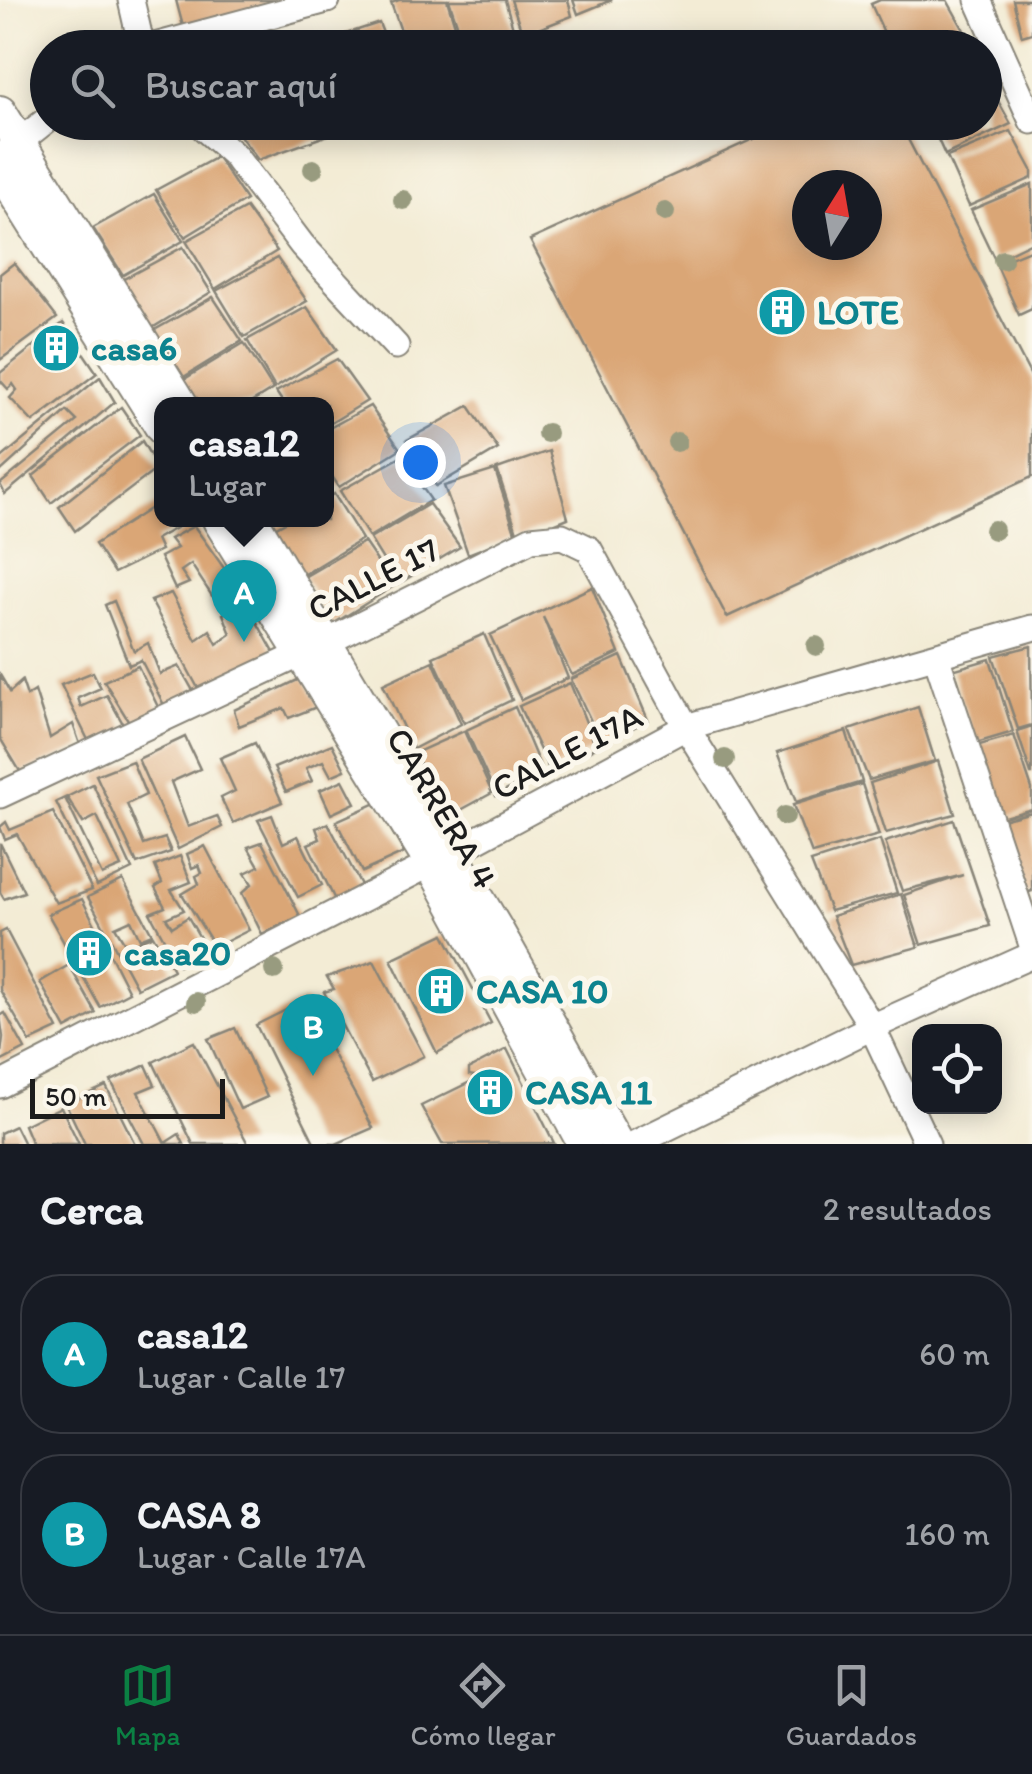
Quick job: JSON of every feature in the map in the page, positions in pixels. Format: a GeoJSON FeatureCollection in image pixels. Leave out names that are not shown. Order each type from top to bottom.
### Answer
{"type":"FeatureCollection","features":[{"type":"Feature","properties":{"kind":"main road"},"geometry":{"type":"LineString","coordinates":[[0,112],[10,149],[176,397]]}},
{"type":"Feature","properties":{"kind":"main road"},"geometry":{"type":"LineString","coordinates":[[0,170],[154,415]]}},
{"type":"Feature","properties":{"kind":"main road","name":"CARRERA 4"},"geometry":{"type":"LineString","coordinates":[[223,527],[314,648]]}},
{"type":"Feature","properties":{"kind":"main road","name":"CARRERA 4"},"geometry":{"type":"LineString","coordinates":[[255,527],[314,648],[617,1144]]}},
{"type":"Feature","properties":{"kind":"main road","name":"CARRERA 4"},"geometry":{"type":"LineString","coordinates":[[441,858],[584,1144]]}},
{"type":"Feature","properties":{"kind":"street"},"geometry":{"type":"LineString","coordinates":[[131,0],[139,30]]}},
{"type":"Feature","properties":{"kind":"street"},"geometry":{"type":"LineString","coordinates":[[213,30],[327,0]]}},
{"type":"Feature","properties":{"kind":"street"},"geometry":{"type":"LineString","coordinates":[[978,0],[991,30]]}},
{"type":"Feature","properties":{"kind":"street"},"geometry":{"type":"LineString","coordinates":[[1002,54],[1032,121]]}},
{"type":"Feature","properties":{"kind":"street"},"geometry":{"type":"LineString","coordinates":[[10,149],[30,133]]}},
{"type":"Feature","properties":{"kind":"street"},"geometry":{"type":"LineString","coordinates":[[217,140],[234,155],[302,244],[396,346]]}},
{"type":"Feature","properties":{"kind":"street","name":"CALLE 17"},"geometry":{"type":"LineString","coordinates":[[0,795],[314,648],[531,539],[562,536],[589,549],[686,728]]}},
{"type":"Feature","properties":{"kind":"street","name":"CALLE 17A"},"geometry":{"type":"LineString","coordinates":[[0,1084],[686,728],[1032,628]]}},
{"type":"Feature","properties":{"kind":"street"},"geometry":{"type":"LineString","coordinates":[[936,656],[1032,945]]}},
{"type":"Feature","properties":{"kind":"street"},"geometry":{"type":"LineString","coordinates":[[686,728],[872,1027],[927,1144]]}},
{"type":"Feature","properties":{"kind":"street"},"geometry":{"type":"LineString","coordinates":[[634,1144],[872,1027],[1032,955]]}},
{"type":"Feature","properties":{"kind":"building"},"geometry":{"type":"Polygon","coordinates":[[[176,0],[295,0],[184,30],[176,0]]]}},
{"type":"Feature","properties":{"kind":"building"},"geometry":{"type":"Polygon","coordinates":[[[447,0],[456,30],[401,30],[391,3],[447,0]]]}},
{"type":"Feature","properties":{"kind":"building"},"geometry":{"type":"Polygon","coordinates":[[[449,0],[505,0],[514,30],[459,30],[449,0]]]}},
{"type":"Feature","properties":{"kind":"building"},"geometry":{"type":"Polygon","coordinates":[[[511,0],[568,0],[572,16],[536,30],[521,30],[511,0]]]}},
{"type":"Feature","properties":{"kind":"building"},"geometry":{"type":"Polygon","coordinates":[[[573,0],[612,0],[578,14],[573,0]]]}},
{"type":"Feature","properties":{"kind":"building"},"geometry":{"type":"Polygon","coordinates":[[[880,0],[947,0],[964,30],[883,30],[871,4],[880,0]]]}},
{"type":"Feature","properties":{"kind":"building"},"geometry":{"type":"Polygon","coordinates":[[[1013,0],[1032,0],[1032,33],[1022,36],[1013,0]]]}},
{"type":"Feature","properties":{"kind":"building"},"geometry":{"type":"Polygon","coordinates":[[[379,23],[382,30],[358,30],[379,23]]]}},
{"type":"Feature","properties":{"kind":"building"},"geometry":{"type":"Polygon","coordinates":[[[1002,108],[1011,124],[1002,128],[1002,108]]]}},
{"type":"Feature","properties":{"kind":"building"},"geometry":{"type":"Polygon","coordinates":[[[1011,131],[1032,170],[1032,178],[969,206],[947,157],[989,140],[1002,140],[1002,135],[1011,131]]]}},
{"type":"Feature","properties":{"kind":"building"},"geometry":{"type":"Polygon","coordinates":[[[243,140],[314,140],[258,160],[243,140]]]}},
{"type":"Feature","properties":{"kind":"building","name":"LOTE"},"geometry":{"type":"Polygon","coordinates":[[[751,140],[908,140],[1032,378],[1032,477],[727,617],[530,240],[751,140]]]}},
{"type":"Feature","properties":{"kind":"building"},"geometry":{"type":"Polygon","coordinates":[[[938,140],[977,140],[945,155],[938,140]]]}},
{"type":"Feature","properties":{"kind":"building"},"geometry":{"type":"Polygon","coordinates":[[[217,157],[246,200],[185,237],[156,190],[217,157]]]}},
{"type":"Feature","properties":{"kind":"building"},"geometry":{"type":"Polygon","coordinates":[[[1032,184],[1032,242],[995,260],[971,210],[1032,184]]]}},
{"type":"Feature","properties":{"kind":"building"},"geometry":{"type":"Polygon","coordinates":[[[154,194],[183,241],[123,275],[93,228],[154,194]]]}},
{"type":"Feature","properties":{"kind":"building"},"geometry":{"type":"Polygon","coordinates":[[[246,208],[277,251],[215,289],[186,241],[246,208]]]}},
{"type":"Feature","properties":{"kind":"building"},"geometry":{"type":"Polygon","coordinates":[[[183,247],[211,292],[152,328],[122,280],[183,247]]]}},
{"type":"Feature","properties":{"kind":"building"},"geometry":{"type":"Polygon","coordinates":[[[1032,249],[1032,309],[1019,315],[996,264],[1032,249]]]}},
{"type":"Feature","properties":{"kind":"building"},"geometry":{"type":"Polygon","coordinates":[[[277,258],[307,301],[244,337],[216,291],[277,258]]]}},
{"type":"Feature","properties":{"kind":"building"},"geometry":{"type":"Polygon","coordinates":[[[14,263],[57,318],[0,360],[0,274],[14,263]]]}},
{"type":"Feature","properties":{"kind":"building"},"geometry":{"type":"Polygon","coordinates":[[[213,297],[242,341],[182,378],[153,331],[213,297]]]}},
{"type":"Feature","properties":{"kind":"building"},"geometry":{"type":"Polygon","coordinates":[[[307,307],[337,350],[275,388],[247,340],[307,307]]]}},
{"type":"Feature","properties":{"kind":"building","name":"casa6"},"geometry":{"type":"Polygon","coordinates":[[[63,323],[97,373],[33,422],[10,398],[17,390],[13,384],[8,389],[0,380],[0,373],[63,323]]]}},
{"type":"Feature","properties":{"kind":"building"},"geometry":{"type":"Polygon","coordinates":[[[244,343],[273,389],[260,397],[194,397],[183,380],[244,343]]]}},
{"type":"Feature","properties":{"kind":"building"},"geometry":{"type":"Polygon","coordinates":[[[337,359],[367,401],[334,421],[334,397],[279,397],[276,392],[337,359]]]}},
{"type":"Feature","properties":{"kind":"building"},"geometry":{"type":"Polygon","coordinates":[[[100,377],[115,402],[5,494],[0,484],[77,421],[67,411],[0,472],[0,459],[100,377]]]}},
{"type":"Feature","properties":{"kind":"building"},"geometry":{"type":"Polygon","coordinates":[[[370,406],[400,449],[339,487],[334,479],[334,426],[370,406]]]}},
{"type":"Feature","properties":{"kind":"building"},"geometry":{"type":"Polygon","coordinates":[[[469,406],[498,449],[436,486],[407,440],[469,406]]]}},
{"type":"Feature","properties":{"kind":"building"},"geometry":{"type":"Polygon","coordinates":[[[121,407],[140,435],[51,503],[33,476],[121,407]]]}},
{"type":"Feature","properties":{"kind":"building"},"geometry":{"type":"Polygon","coordinates":[[[142,441],[154,461],[154,471],[75,531],[59,507],[142,441]]]}},
{"type":"Feature","properties":{"kind":"building"},"geometry":{"type":"Polygon","coordinates":[[[549,451],[568,518],[519,538],[497,469],[549,451]]]}},
{"type":"Feature","properties":{"kind":"building"},"geometry":{"type":"Polygon","coordinates":[[[401,457],[431,500],[369,537],[340,491],[401,457]]]}},
{"type":"Feature","properties":{"kind":"building"},"geometry":{"type":"Polygon","coordinates":[[[495,470],[516,535],[468,554],[444,486],[495,470]]]}},
{"type":"Feature","properties":{"kind":"building"},"geometry":{"type":"Polygon","coordinates":[[[334,494],[362,539],[300,577],[271,530],[334,527],[334,494]]]}},
{"type":"Feature","properties":{"kind":"building"},"geometry":{"type":"Polygon","coordinates":[[[429,504],[460,547],[398,584],[370,539],[429,504]]]}},
{"type":"Feature","properties":{"kind":"building"},"geometry":{"type":"Polygon","coordinates":[[[154,506],[154,527],[177,527],[156,539],[161,550],[114,573],[95,544],[154,506]]]}},
{"type":"Feature","properties":{"kind":"building"},"geometry":{"type":"Polygon","coordinates":[[[195,527],[236,585],[212,596],[191,564],[181,571],[189,583],[175,589],[160,557],[177,548],[170,539],[195,527]]]}},
{"type":"Feature","properties":{"kind":"building"},"geometry":{"type":"Polygon","coordinates":[[[364,542],[394,586],[333,624],[304,577],[364,542]]]}},
{"type":"Feature","properties":{"kind":"building"},"geometry":{"type":"Polygon","coordinates":[[[592,587],[619,653],[572,675],[543,617],[568,678],[521,700],[490,635],[592,587]]]}},
{"type":"Feature","properties":{"kind":"building"},"geometry":{"type":"Polygon","coordinates":[[[171,593],[196,640],[210,630],[217,644],[231,634],[223,614],[245,601],[276,656],[199,690],[151,601],[171,593]]]}},
{"type":"Feature","properties":{"kind":"building"},"geometry":{"type":"Polygon","coordinates":[[[114,601],[134,651],[148,643],[160,674],[179,666],[196,696],[166,709],[141,660],[129,665],[105,605],[114,601]]]}},
{"type":"Feature","properties":{"kind":"building"},"geometry":{"type":"Polygon","coordinates":[[[484,634],[512,700],[464,723],[433,657],[484,634]]]}},
{"type":"Feature","properties":{"kind":"building"},"geometry":{"type":"Polygon","coordinates":[[[1031,646],[1032,725],[1018,729],[993,656],[1031,646]]]}},
{"type":"Feature","properties":{"kind":"building"},"geometry":{"type":"Polygon","coordinates":[[[621,656],[648,720],[602,744],[571,679],[621,656]]]}},
{"type":"Feature","properties":{"kind":"building"},"geometry":{"type":"Polygon","coordinates":[[[990,659],[1013,732],[976,743],[952,670],[990,659]]]}},
{"type":"Feature","properties":{"kind":"building"},"geometry":{"type":"Polygon","coordinates":[[[433,661],[461,724],[413,749],[383,684],[433,661]]]}},
{"type":"Feature","properties":{"kind":"building"},"geometry":{"type":"Polygon","coordinates":[[[138,666],[160,711],[131,725],[104,681],[138,666]]]}},
{"type":"Feature","properties":{"kind":"building"},"geometry":{"type":"Polygon","coordinates":[[[93,672],[101,688],[78,698],[81,707],[107,695],[127,731],[91,746],[61,685],[93,672]]]}},
{"type":"Feature","properties":{"kind":"building"},"geometry":{"type":"Polygon","coordinates":[[[0,675],[10,692],[22,681],[27,696],[35,691],[50,738],[73,724],[81,747],[21,773],[0,738],[0,675]]]}},
{"type":"Feature","properties":{"kind":"building"},"geometry":{"type":"Polygon","coordinates":[[[304,677],[319,706],[289,718],[284,708],[239,726],[234,710],[304,677]]]}},
{"type":"Feature","properties":{"kind":"building"},"geometry":{"type":"Polygon","coordinates":[[[570,683],[596,747],[550,771],[519,706],[570,683]]]}},
{"type":"Feature","properties":{"kind":"building"},"geometry":{"type":"Polygon","coordinates":[[[515,707],[542,771],[496,796],[466,730],[515,707]]]}},
{"type":"Feature","properties":{"kind":"building"},"geometry":{"type":"Polygon","coordinates":[[[918,707],[935,761],[869,780],[849,730],[918,707]]]}},
{"type":"Feature","properties":{"kind":"building"},"geometry":{"type":"Polygon","coordinates":[[[1032,726],[1032,774],[1031,774],[1017,731],[1032,726]]]}},
{"type":"Feature","properties":{"kind":"building"},"geometry":{"type":"Polygon","coordinates":[[[464,731],[492,793],[446,818],[415,753],[464,731]]]}},
{"type":"Feature","properties":{"kind":"building"},"geometry":{"type":"Polygon","coordinates":[[[846,731],[862,782],[796,802],[777,753],[846,731]]]}},
{"type":"Feature","properties":{"kind":"building"},"geometry":{"type":"Polygon","coordinates":[[[1014,735],[1032,789],[1032,809],[1001,818],[976,746],[1014,735]]]}},
{"type":"Feature","properties":{"kind":"building"},"geometry":{"type":"Polygon","coordinates":[[[185,737],[200,769],[171,782],[188,827],[217,816],[222,827],[178,849],[138,759],[185,737]]]}},
{"type":"Feature","properties":{"kind":"building"},"geometry":{"type":"Polygon","coordinates":[[[255,743],[282,802],[233,823],[221,798],[235,791],[220,758],[255,743]]]}},
{"type":"Feature","properties":{"kind":"building"},"geometry":{"type":"Polygon","coordinates":[[[332,744],[345,770],[331,776],[323,761],[306,768],[312,781],[286,792],[274,768],[332,744]]]}},
{"type":"Feature","properties":{"kind":"building"},"geometry":{"type":"Polygon","coordinates":[[[132,761],[146,795],[127,804],[144,845],[165,838],[171,852],[137,864],[96,775],[132,761]]]}},
{"type":"Feature","properties":{"kind":"building"},"geometry":{"type":"Polygon","coordinates":[[[938,761],[955,814],[886,833],[870,783],[938,761]]]}},
{"type":"Feature","properties":{"kind":"building"},"geometry":{"type":"Polygon","coordinates":[[[343,780],[355,803],[331,814],[320,790],[343,780]]]}},
{"type":"Feature","properties":{"kind":"building"},"geometry":{"type":"Polygon","coordinates":[[[93,784],[132,869],[97,886],[56,802],[65,798],[102,875],[121,867],[97,816],[83,823],[67,797],[93,784]]]}},
{"type":"Feature","properties":{"kind":"building"},"geometry":{"type":"Polygon","coordinates":[[[862,784],[879,835],[812,854],[793,805],[862,784]]]}},
{"type":"Feature","properties":{"kind":"building"},"geometry":{"type":"Polygon","coordinates":[[[376,803],[404,853],[362,872],[336,821],[376,803]]]}},
{"type":"Feature","properties":{"kind":"building"},"geometry":{"type":"Polygon","coordinates":[[[53,812],[92,890],[56,903],[17,834],[5,839],[0,827],[6,822],[10,830],[53,812]]]}},
{"type":"Feature","properties":{"kind":"building"},"geometry":{"type":"Polygon","coordinates":[[[1032,812],[1032,891],[1023,894],[999,821],[1032,812]]]}},
{"type":"Feature","properties":{"kind":"building"},"geometry":{"type":"Polygon","coordinates":[[[272,815],[283,843],[298,836],[322,885],[298,897],[258,820],[272,815]]]}},
{"type":"Feature","properties":{"kind":"building"},"geometry":{"type":"Polygon","coordinates":[[[954,820],[990,926],[921,945],[904,895],[963,875],[902,891],[885,842],[954,820]]]}},
{"type":"Feature","properties":{"kind":"building"},"geometry":{"type":"Polygon","coordinates":[[[328,823],[361,885],[335,900],[308,844],[320,839],[316,828],[328,823]]]}},
{"type":"Feature","properties":{"kind":"building"},"geometry":{"type":"Polygon","coordinates":[[[880,840],[897,893],[830,911],[811,862],[880,840]]]}},
{"type":"Feature","properties":{"kind":"building"},"geometry":{"type":"Polygon","coordinates":[[[262,842],[300,916],[262,934],[242,893],[252,884],[245,873],[259,866],[248,847],[262,842]]]}},
{"type":"Feature","properties":{"kind":"building"},"geometry":{"type":"Polygon","coordinates":[[[0,843],[24,892],[4,899],[0,892],[0,843]]]}},
{"type":"Feature","properties":{"kind":"building"},"geometry":{"type":"Polygon","coordinates":[[[205,846],[249,930],[215,947],[182,894],[199,884],[196,876],[202,873],[199,865],[192,868],[187,854],[205,846]]]}},
{"type":"Feature","properties":{"kind":"building"},"geometry":{"type":"Polygon","coordinates":[[[180,856],[191,882],[171,890],[184,910],[166,918],[172,927],[188,917],[207,950],[179,966],[150,913],[165,907],[155,888],[162,883],[155,866],[180,856]]]}},
{"type":"Feature","properties":{"kind":"building"},"geometry":{"type":"Polygon","coordinates":[[[123,880],[152,934],[140,939],[131,920],[115,927],[127,947],[153,935],[173,970],[137,988],[88,897],[123,880]]]}},
{"type":"Feature","properties":{"kind":"building"},"geometry":{"type":"Polygon","coordinates":[[[901,894],[918,947],[851,965],[832,916],[901,894]]]}},
{"type":"Feature","properties":{"kind":"building","name":"casa20"},"geometry":{"type":"Polygon","coordinates":[[[82,899],[129,992],[100,1007],[48,914],[82,899]]]}},
{"type":"Feature","properties":{"kind":"building"},"geometry":{"type":"Polygon","coordinates":[[[6,930],[58,1029],[30,1042],[0,990],[0,933],[6,930]]]}},
{"type":"Feature","properties":{"kind":"building","name":"CASA 10"},"geometry":{"type":"Polygon","coordinates":[[[444,934],[491,1023],[437,1053],[391,959],[444,934]]]}},
{"type":"Feature","properties":{"kind":"building"},"geometry":{"type":"Polygon","coordinates":[[[374,961],[424,1056],[372,1082],[324,992],[334,989],[327,977],[374,961]]]}},
{"type":"Feature","properties":{"kind":"building"},"geometry":{"type":"Polygon","coordinates":[[[69,965],[96,1013],[66,1029],[40,982],[69,965]]]}},
{"type":"Feature","properties":{"kind":"building"},"geometry":{"type":"Polygon","coordinates":[[[304,1001],[373,1128],[336,1144],[315,1144],[256,1025],[304,1001]]]}},
{"type":"Feature","properties":{"kind":"building"},"geometry":{"type":"Polygon","coordinates":[[[5,1013],[25,1049],[0,1062],[0,1016],[5,1013]]]}},
{"type":"Feature","properties":{"kind":"building"},"geometry":{"type":"Polygon","coordinates":[[[235,1028],[267,1097],[240,1109],[208,1039],[235,1028]]]}},
{"type":"Feature","properties":{"kind":"building"},"geometry":{"type":"Polygon","coordinates":[[[194,1042],[248,1144],[193,1144],[153,1062],[194,1042]]]}},
{"type":"Feature","properties":{"kind":"building","name":"CASA 11"},"geometry":{"type":"Polygon","coordinates":[[[507,1049],[554,1143],[442,1144],[421,1106],[480,1077],[469,1075],[469,1069],[507,1049]]]}},
{"type":"Feature","properties":{"kind":"building"},"geometry":{"type":"Polygon","coordinates":[[[146,1065],[155,1085],[138,1092],[165,1143],[179,1134],[184,1144],[144,1144],[111,1081],[146,1065]]]}},
{"type":"Feature","properties":{"kind":"building"},"geometry":{"type":"Polygon","coordinates":[[[106,1086],[135,1144],[85,1144],[66,1104],[106,1086]]]}},
{"type":"Feature","properties":{"kind":"building"},"geometry":{"type":"Polygon","coordinates":[[[61,1107],[79,1144],[32,1144],[24,1125],[61,1107]]]}},
{"type":"Feature","properties":{"kind":"building"},"geometry":{"type":"Polygon","coordinates":[[[15,1126],[24,1144],[0,1144],[0,1133],[15,1126]]]}},
{"type":"Feature","properties":{"kind":"place","name":"LOTE"},"geometry":{"type":"Point","coordinates":[782,312]}},
{"type":"Feature","properties":{"kind":"place","name":"casa6"},"geometry":{"type":"Point","coordinates":[56,348]}},
{"type":"Feature","properties":{"kind":"place","name":"casa12"},"geometry":{"type":"Point","coordinates":[244,642]}},
{"type":"Feature","properties":{"kind":"place","name":"casa20"},"geometry":{"type":"Point","coordinates":[89,953]}},
{"type":"Feature","properties":{"kind":"place","name":"CASA 10"},"geometry":{"type":"Point","coordinates":[441,991]}},
{"type":"Feature","properties":{"kind":"place","name":"CASA 8"},"geometry":{"type":"Point","coordinates":[313,1076]}},
{"type":"Feature","properties":{"kind":"place","name":"CASA 11"},"geometry":{"type":"Point","coordinates":[490,1092]}}]}
